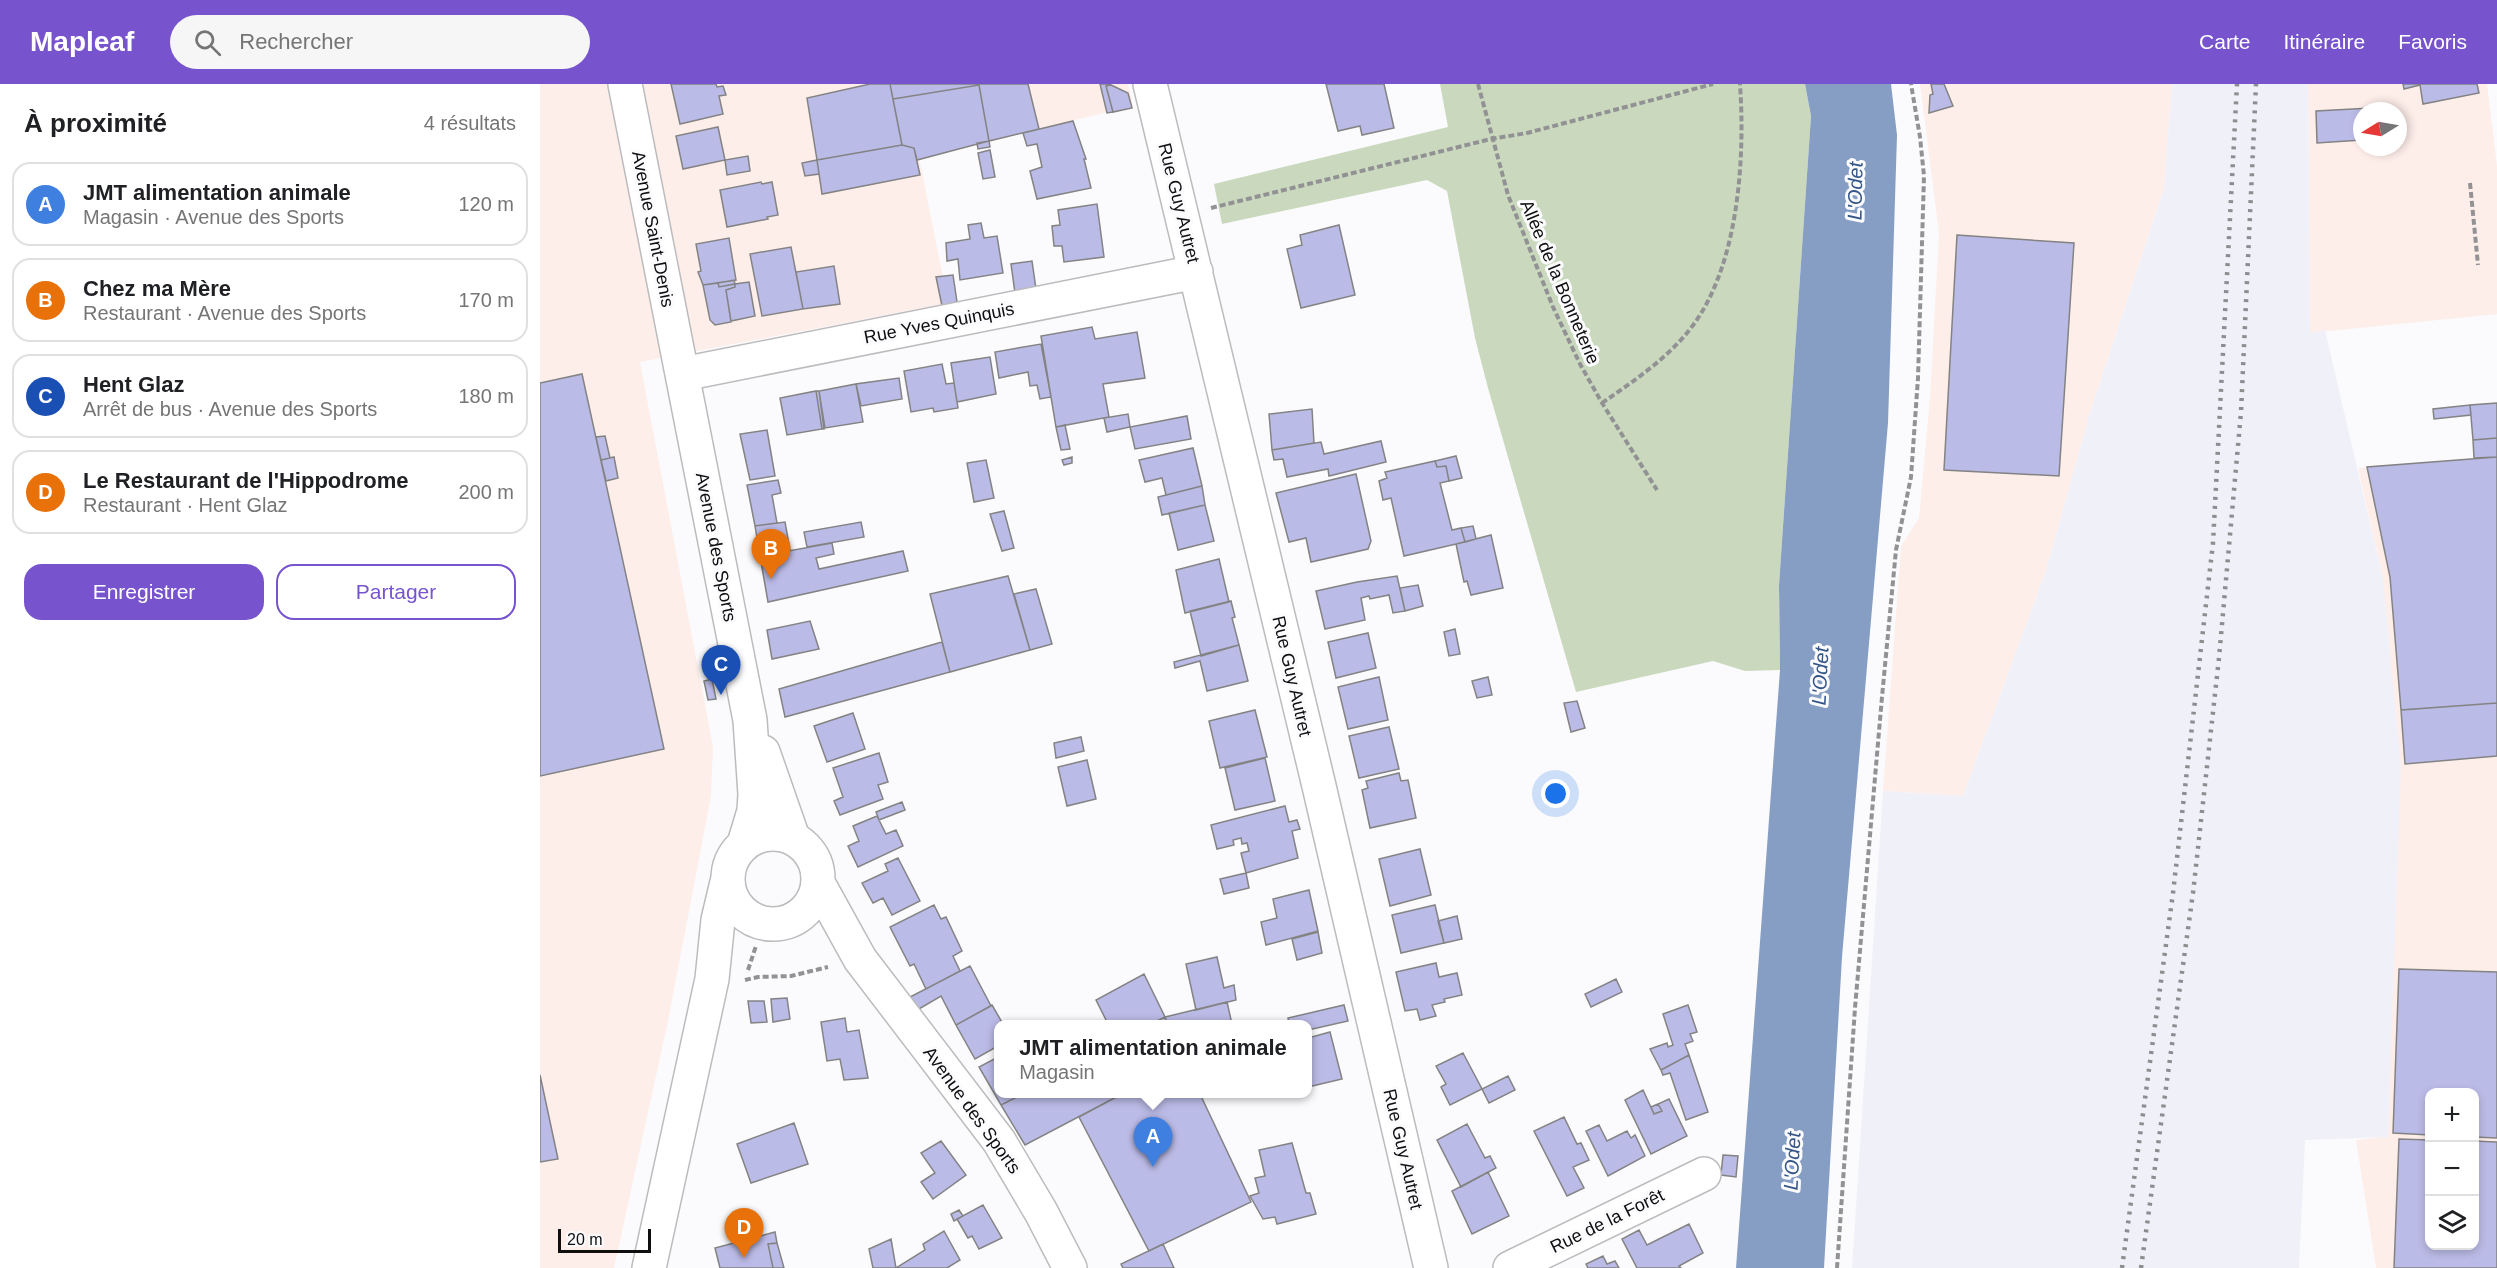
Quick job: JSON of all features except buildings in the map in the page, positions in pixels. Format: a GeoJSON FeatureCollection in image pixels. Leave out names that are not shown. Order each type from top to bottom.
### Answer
{"type":"FeatureCollection","features":[{"type":"Feature","properties":{"kind":"street","name":"Avenue Saint-Denis"},"geometry":{"type":"LineString","coordinates":[[625,84],[683,374]]}},
{"type":"Feature","properties":{"kind":"street","name":"Rue Guy Autret"},"geometry":{"type":"LineString","coordinates":[[1150,84],[1431,1268]]}},
{"type":"Feature","properties":{"kind":"street","name":"Rue Yves Quinquis"},"geometry":{"type":"LineString","coordinates":[[683,374],[1196,272]]}},
{"type":"Feature","properties":{"kind":"street","name":"Avenue des Sports"},"geometry":{"type":"LineString","coordinates":[[683,374],[750,720],[755,794],[754,811],[744,844]]}},
{"type":"Feature","properties":{"kind":"street","name":"Avenue des Sports"},"geometry":{"type":"LineString","coordinates":[[750,720],[793,838]]}},
{"type":"Feature","properties":{"kind":"street"},"geometry":{"type":"LineString","coordinates":[[652,1263],[712,979],[718,920],[729,865],[744,844],[756,837],[768,834],[793,838],[801,843],[812,857],[816,865],[818,883],[805,910],[794,918],[776,924],[756,920],[739,909],[729,889],[728,878]]}},
{"type":"Feature","properties":{"kind":"street","name":"Avenue des Sports"},"geometry":{"type":"LineString","coordinates":[[818,883],[861,960],[999,1141],[1041,1212],[1070,1268]]}},
{"type":"Feature","properties":{"kind":"street","name":"Avenue des Sports"},"geometry":{"type":"LineString","coordinates":[[794,918],[829,934],[861,960]]}},
{"type":"Feature","properties":{"kind":"street"},"geometry":{"type":"LineString","coordinates":[[712,979],[741,936],[756,920]]}},
{"type":"Feature","properties":{"kind":"street","name":"Rue de la Forêt"},"geometry":{"type":"LineString","coordinates":[[1510,1268],[1704,1174]]}},
{"type":"Feature","properties":{"kind":"path","name":"Allée de la Bonneterie"},"geometry":{"type":"LineString","coordinates":[[1478,84],[1491,139],[1508,195],[1549,298],[1580,364],[1602,403],[1658,490]]}},
{"type":"Feature","properties":{"kind":"path"},"geometry":{"type":"LineString","coordinates":[[1181,215],[1491,139],[1527,133],[1713,84]]}},
{"type":"Feature","properties":{"kind":"path"},"geometry":{"type":"LineString","coordinates":[[1602,403],[1666,355],[1700,315],[1719,273],[1734,220],[1739,163],[1740,84]]}},
{"type":"Feature","properties":{"kind":"path"},"geometry":{"type":"LineString","coordinates":[[1837,1268],[1855,1008],[1882,697],[1896,550],[1911,477],[1918,378],[1924,176],[1911,84]]}},
{"type":"Feature","properties":{"kind":"path"},"geometry":{"type":"LineString","coordinates":[[2470,183],[2478,265]]}},
{"type":"Feature","properties":{"kind":"path"},"geometry":{"type":"LineString","coordinates":[[746,980],[758,977],[791,976],[827,967]]}},
{"type":"Feature","properties":{"kind":"shaded area"},"geometry":{"type":"Polygon","coordinates":[[[540,84],[1128,84],[1133,106],[919,157],[948,303],[640,362],[713,747],[711,796],[668,1021],[614,1268],[540,1268],[540,84]]]}},
{"type":"Feature","properties":{"kind":"shaded area"},"geometry":{"type":"Polygon","coordinates":[[[1920,84],[2172,84],[2164,189],[2090,413],[2046,571],[1963,796],[1883,791],[1901,546],[1919,518],[1930,397],[1939,233],[1920,84]]]}},
{"type":"Feature","properties":{"kind":"shaded area"},"geometry":{"type":"Polygon","coordinates":[[[2172,84],[2308,84],[2310,333],[2325,330],[2383,579],[2401,767],[2388,1137],[2305,1140],[2299,1268],[1852,1268],[1883,791],[1963,796],[2046,571],[2090,413],[2164,189],[2172,84]]]}},
{"type":"Feature","properties":{"kind":"shaded area"},"geometry":{"type":"Polygon","coordinates":[[[2308,84],[2487,84],[2497,166],[2497,314],[2310,333],[2308,84]]]}},
{"type":"Feature","properties":{"kind":"shaded area"},"geometry":{"type":"Polygon","coordinates":[[[2497,457],[2497,1268],[2376,1268],[2356,1140],[2388,1136],[2383,579],[2358,468],[2497,457]]]}},
{"type":"Feature","properties":{"kind":"green space"},"geometry":{"type":"Polygon","coordinates":[[[1440,84],[1805,84],[1811,116],[1779,585],[1780,670],[1745,671],[1713,661],[1576,692],[1475,338],[1447,191],[1427,180],[1222,224],[1214,184],[1448,127],[1440,84]]]}},
{"type":"Feature","properties":{"kind":"water","name":"L'Odet"},"geometry":{"type":"Polygon","coordinates":[[[1805,84],[1891,84],[1897,135],[1888,423],[1842,957],[1824,1268],[1736,1268],[1780,670],[1779,585],[1811,116],[1805,84]]]}},
{"type":"Feature","properties":{"kind":"railway"},"geometry":{"type":"LineString","coordinates":[[2122,1268],[2173,893],[2213,543],[2237,84]]}},
{"type":"Feature","properties":{"kind":"railway"},"geometry":{"type":"LineString","coordinates":[[2141,1268],[2193,893],[2219,658],[2241,412],[2256,84]]}},
{"type":"Feature","properties":{"kind":"place","name":"Chez ma Mère"},"geometry":{"type":"Point","coordinates":[771,579]}},
{"type":"Feature","properties":{"kind":"place","name":"Hent Glaz"},"geometry":{"type":"Point","coordinates":[721,695]}},
{"type":"Feature","properties":{"kind":"place","name":"JMT alimentation animale"},"geometry":{"type":"Point","coordinates":[1153,1167]}},
{"type":"Feature","properties":{"kind":"place","name":"Le Restaurant de l'Hippodrome"},"geometry":{"type":"Point","coordinates":[744,1258]}}]}
